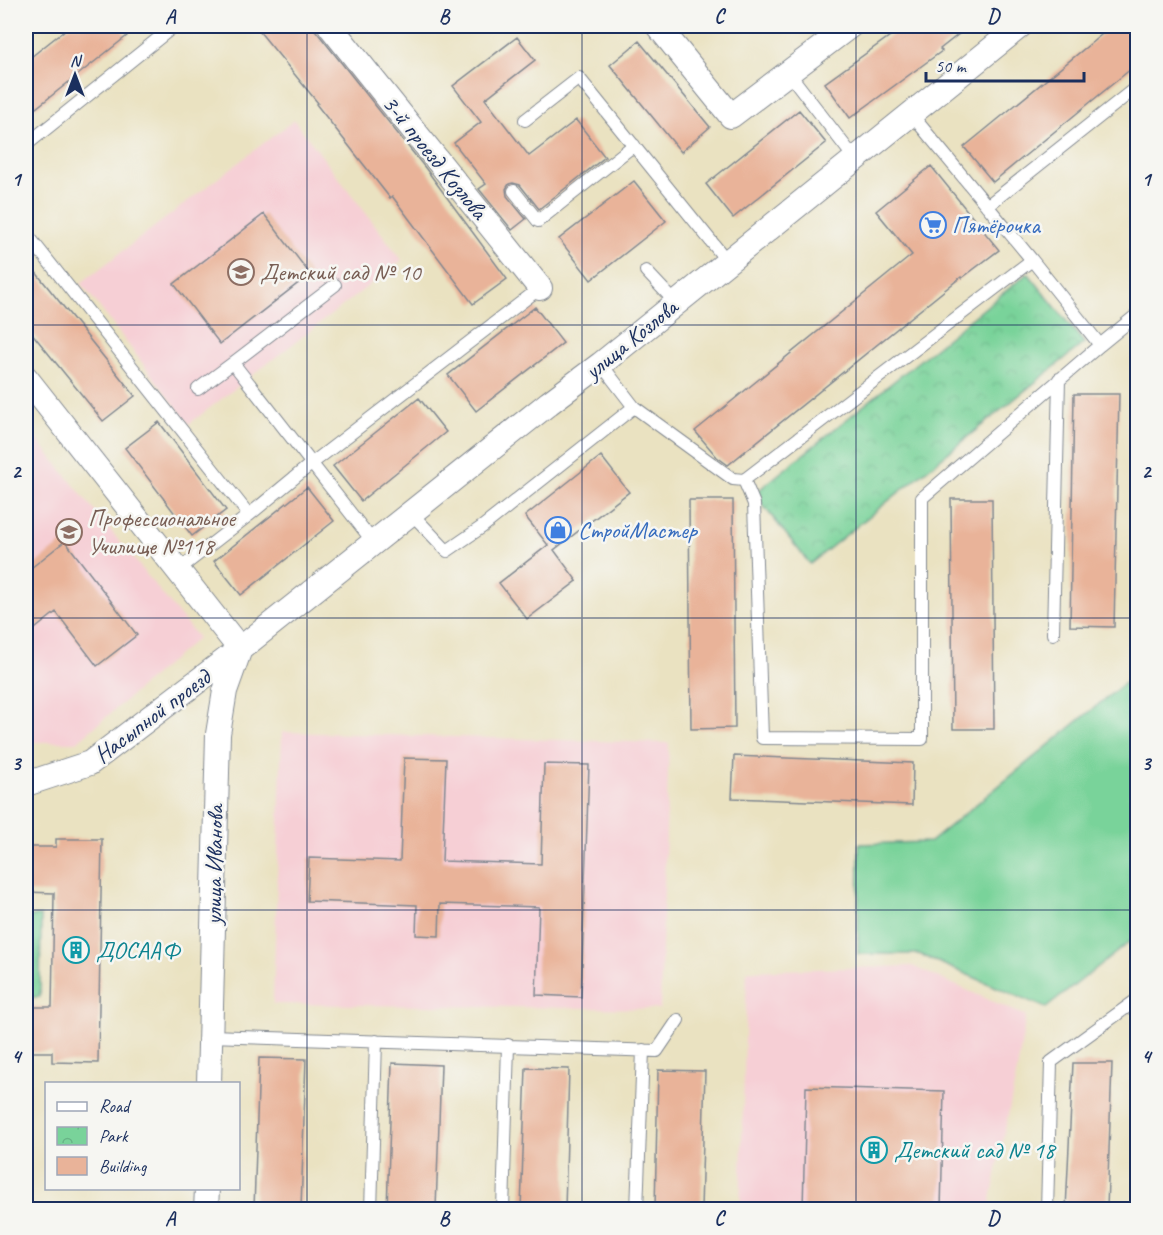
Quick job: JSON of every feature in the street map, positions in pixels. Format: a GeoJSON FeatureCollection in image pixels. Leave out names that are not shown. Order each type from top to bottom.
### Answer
{"type":"FeatureCollection","features":[{"type":"Feature","properties":{"kind":"street","name":"3-й проезд Козлова"},"geometry":{"type":"LineString","coordinates":[[330,26],[540,288]]}},
{"type":"Feature","properties":{"kind":"street"},"geometry":{"type":"LineString","coordinates":[[658,26],[731,116],[850,26]]}},
{"type":"Feature","properties":{"kind":"street","name":"улица Козлова"},"geometry":{"type":"LineString","coordinates":[[240,649],[601,364],[1020,26]]}},
{"type":"Feature","properties":{"kind":"street"},"geometry":{"type":"LineString","coordinates":[[26,378],[240,649]]}},
{"type":"Feature","properties":{"kind":"street","name":"Насыпной проезд"},"geometry":{"type":"LineString","coordinates":[[26,784],[90,763],[240,649]]}},
{"type":"Feature","properties":{"kind":"street","name":"улица Иванова"},"geometry":{"type":"LineString","coordinates":[[209,1082],[218,734],[225,691],[240,649]]}},
{"type":"Feature","properties":{"kind":"street"},"geometry":{"type":"LineString","coordinates":[[206,1209],[207,1190]]}},
{"type":"Feature","properties":{"kind":"lane"},"geometry":{"type":"LineString","coordinates":[[26,145],[174,26]]}},
{"type":"Feature","properties":{"kind":"lane"},"geometry":{"type":"LineString","coordinates":[[788,72],[855,159]]}},
{"type":"Feature","properties":{"kind":"lane"},"geometry":{"type":"LineString","coordinates":[[525,120],[579,78],[727,261]]}},
{"type":"Feature","properties":{"kind":"lane"},"geometry":{"type":"LineString","coordinates":[[987,206],[1137,86]]}},
{"type":"Feature","properties":{"kind":"lane"},"geometry":{"type":"LineString","coordinates":[[910,114],[1100,345]]}},
{"type":"Feature","properties":{"kind":"lane"},"geometry":{"type":"LineString","coordinates":[[514,191],[538,221],[634,145]]}},
{"type":"Feature","properties":{"kind":"lane"},"geometry":{"type":"LineString","coordinates":[[26,233],[249,515]]}},
{"type":"Feature","properties":{"kind":"lane"},"geometry":{"type":"LineString","coordinates":[[601,364],[634,408],[733,479],[744,480],[1032,260]]}},
{"type":"Feature","properties":{"kind":"lane"},"geometry":{"type":"LineString","coordinates":[[646,271],[676,303]]}},
{"type":"Feature","properties":{"kind":"lane"},"geometry":{"type":"LineString","coordinates":[[198,389],[335,285]]}},
{"type":"Feature","properties":{"kind":"lane"},"geometry":{"type":"LineString","coordinates":[[178,570],[310,464],[540,288]]}},
{"type":"Feature","properties":{"kind":"lane"},"geometry":{"type":"LineString","coordinates":[[744,480],[754,504],[762,738],[922,739],[922,498],[1137,314]]}},
{"type":"Feature","properties":{"kind":"lane"},"geometry":{"type":"LineString","coordinates":[[233,363],[374,543]]}},
{"type":"Feature","properties":{"kind":"lane"},"geometry":{"type":"LineString","coordinates":[[1053,634],[1059,379]]}},
{"type":"Feature","properties":{"kind":"lane"},"geometry":{"type":"LineString","coordinates":[[412,514],[447,551],[482,527],[634,408]]}},
{"type":"Feature","properties":{"kind":"lane"},"geometry":{"type":"LineString","coordinates":[[1047,1209],[1051,1062],[1137,999]]}},
{"type":"Feature","properties":{"kind":"lane"},"geometry":{"type":"LineString","coordinates":[[210,1036],[657,1051],[678,1020]]}},
{"type":"Feature","properties":{"kind":"lane"},"geometry":{"type":"LineString","coordinates":[[371,1209],[376,1041]]}},
{"type":"Feature","properties":{"kind":"lane"},"geometry":{"type":"LineString","coordinates":[[503,1209],[508,1045]]}},
{"type":"Feature","properties":{"kind":"lane"},"geometry":{"type":"LineString","coordinates":[[637,1209],[643,1050]]}},
{"type":"Feature","properties":{"kind":"shaded area","name":"Детский сад № 10"},"geometry":{"type":"Polygon","coordinates":[[[294,120],[402,260],[189,424],[81,283],[294,120]]]}},
{"type":"Feature","properties":{"kind":"shaded area","name":"Профессиональное Училище №118"},"geometry":{"type":"Polygon","coordinates":[[[26,426],[198,638],[77,742],[26,742],[26,426]]]}},
{"type":"Feature","properties":{"kind":"shaded area"},"geometry":{"type":"Polygon","coordinates":[[[282,732],[669,743],[660,1009],[273,1004],[282,732]]]}},
{"type":"Feature","properties":{"kind":"shaded area"},"geometry":{"type":"Polygon","coordinates":[[[912,966],[1026,1016],[989,1209],[740,1210],[747,971],[912,966]]]}},
{"type":"Feature","properties":{"kind":"green space"},"geometry":{"type":"Polygon","coordinates":[[[1028,273],[1084,343],[810,564],[754,494],[1028,273]]]}},
{"type":"Feature","properties":{"kind":"green space"},"geometry":{"type":"Polygon","coordinates":[[[1137,673],[1137,936],[1046,1008],[919,954],[858,954],[859,844],[930,842],[1137,673]]]}},
{"type":"Feature","properties":{"kind":"green space"},"geometry":{"type":"Polygon","coordinates":[[[26,916],[41,916],[40,997],[26,997],[26,916]]]}},
{"type":"Feature","properties":{"kind":"building"},"geometry":{"type":"Polygon","coordinates":[[[70,26],[119,26],[127,36],[36,108],[26,95],[26,61],[70,26]]]}},
{"type":"Feature","properties":{"kind":"building"},"geometry":{"type":"Polygon","coordinates":[[[255,26],[312,26],[426,169],[507,279],[473,304],[392,196],[390,198],[316,104],[318,103],[255,26]]]}},
{"type":"Feature","properties":{"kind":"building"},"geometry":{"type":"Polygon","coordinates":[[[904,26],[969,26],[940,49],[942,51],[850,118],[825,83],[904,26]]]}},
{"type":"Feature","properties":{"kind":"building"},"geometry":{"type":"Polygon","coordinates":[[[1112,26],[1137,26],[1137,64],[993,182],[964,147],[1112,26]]]}},
{"type":"Feature","properties":{"kind":"building"},"geometry":{"type":"Polygon","coordinates":[[[517,37],[535,60],[485,99],[529,156],[576,120],[605,157],[539,209],[520,185],[509,184],[506,189],[507,196],[526,219],[512,230],[479,189],[486,184],[454,143],[481,122],[453,86],[517,37]]]}},
{"type":"Feature","properties":{"kind":"building"},"geometry":{"type":"Polygon","coordinates":[[[639,41],[710,127],[681,152],[610,65],[639,41]]]}},
{"type":"Feature","properties":{"kind":"building"},"geometry":{"type":"Polygon","coordinates":[[[799,110],[826,143],[733,218],[706,184],[799,110]]]}},
{"type":"Feature","properties":{"kind":"building"},"geometry":{"type":"Polygon","coordinates":[[[931,166],[999,250],[961,277],[728,465],[717,457],[695,431],[912,255],[876,211],[931,166]]]}},
{"type":"Feature","properties":{"kind":"building"},"geometry":{"type":"Polygon","coordinates":[[[634,181],[666,221],[591,280],[559,239],[634,181]]]}},
{"type":"Feature","properties":{"kind":"building"},"geometry":{"type":"Polygon","coordinates":[[[264,214],[310,274],[220,344],[174,284],[264,214]]]}},
{"type":"Feature","properties":{"kind":"building"},"geometry":{"type":"Polygon","coordinates":[[[26,260],[135,396],[103,421],[26,326],[26,260]]]}},
{"type":"Feature","properties":{"kind":"building"},"geometry":{"type":"Polygon","coordinates":[[[535,307],[563,343],[476,411],[448,375],[535,307]]]}},
{"type":"Feature","properties":{"kind":"building"},"geometry":{"type":"Polygon","coordinates":[[[1074,394],[1119,394],[1114,627],[1070,626],[1074,394]]]}},
{"type":"Feature","properties":{"kind":"building"},"geometry":{"type":"Polygon","coordinates":[[[419,398],[446,432],[361,501],[333,466],[419,398]]]}},
{"type":"Feature","properties":{"kind":"building"},"geometry":{"type":"Polygon","coordinates":[[[159,422],[226,510],[192,536],[125,448],[159,422]]]}},
{"type":"Feature","properties":{"kind":"building","name":"СтройМастер"},"geometry":{"type":"Polygon","coordinates":[[[601,456],[629,492],[554,550],[577,581],[527,619],[499,583],[548,545],[525,516],[601,456]]]}},
{"type":"Feature","properties":{"kind":"building"},"geometry":{"type":"Polygon","coordinates":[[[307,487],[334,521],[241,595],[214,561],[307,487]]]}},
{"type":"Feature","properties":{"kind":"building"},"geometry":{"type":"Polygon","coordinates":[[[951,499],[992,499],[994,729],[953,729],[951,499]]]}},
{"type":"Feature","properties":{"kind":"building"},"geometry":{"type":"Polygon","coordinates":[[[689,500],[733,500],[735,728],[691,729],[689,500]]]}},
{"type":"Feature","properties":{"kind":"building"},"geometry":{"type":"Polygon","coordinates":[[[65,541],[137,635],[97,666],[56,612],[26,636],[26,572],[65,541]]]}},
{"type":"Feature","properties":{"kind":"building"},"geometry":{"type":"Polygon","coordinates":[[[734,756],[913,763],[912,805],[732,798],[734,756]]]}},
{"type":"Feature","properties":{"kind":"building"},"geometry":{"type":"Polygon","coordinates":[[[404,758],[446,759],[442,861],[541,864],[544,764],[589,765],[581,997],[536,995],[539,907],[440,904],[439,936],[416,935],[417,905],[307,901],[309,858],[400,861],[404,758]]]}},
{"type":"Feature","properties":{"kind":"building","name":"ДОСААФ"},"geometry":{"type":"Polygon","coordinates":[[[56,839],[102,839],[98,1063],[52,1062],[52,1052],[26,1052],[26,1007],[52,1007],[54,893],[26,892],[26,847],[56,847],[56,839]]]}},
{"type":"Feature","properties":{"kind":"building"},"geometry":{"type":"Polygon","coordinates":[[[259,1058],[306,1059],[301,1209],[254,1209],[259,1058]]]}},
{"type":"Feature","properties":{"kind":"building"},"geometry":{"type":"Polygon","coordinates":[[[392,1063],[441,1065],[436,1209],[387,1209],[392,1063]]]}},
{"type":"Feature","properties":{"kind":"building"},"geometry":{"type":"Polygon","coordinates":[[[1073,1063],[1112,1063],[1107,1209],[1066,1209],[1073,1063]]]}},
{"type":"Feature","properties":{"kind":"building"},"geometry":{"type":"Polygon","coordinates":[[[526,1068],[569,1069],[565,1209],[521,1209],[526,1068]]]}},
{"type":"Feature","properties":{"kind":"building"},"geometry":{"type":"Polygon","coordinates":[[[658,1070],[705,1071],[701,1209],[655,1209],[658,1070]]]}},
{"type":"Feature","properties":{"kind":"building","name":"Детский сад № 18"},"geometry":{"type":"Polygon","coordinates":[[[806,1087],[944,1091],[941,1209],[803,1209],[806,1087]]]}},
{"type":"Feature","properties":{"kind":"place","name":"Пятёрочка"},"geometry":{"type":"Point","coordinates":[933,225]}},
{"type":"Feature","properties":{"kind":"place","name":"Детский сад № 10"},"geometry":{"type":"Point","coordinates":[241,272]}},
{"type":"Feature","properties":{"kind":"place","name":"СтройМастер"},"geometry":{"type":"Point","coordinates":[558,530]}},
{"type":"Feature","properties":{"kind":"place","name":"Профессиональное Училище №118"},"geometry":{"type":"Point","coordinates":[69,532]}},
{"type":"Feature","properties":{"kind":"place","name":"ДОСААФ"},"geometry":{"type":"Point","coordinates":[76,950]}},
{"type":"Feature","properties":{"kind":"place","name":"Детский сад № 18"},"geometry":{"type":"Point","coordinates":[874,1150]}}]}
